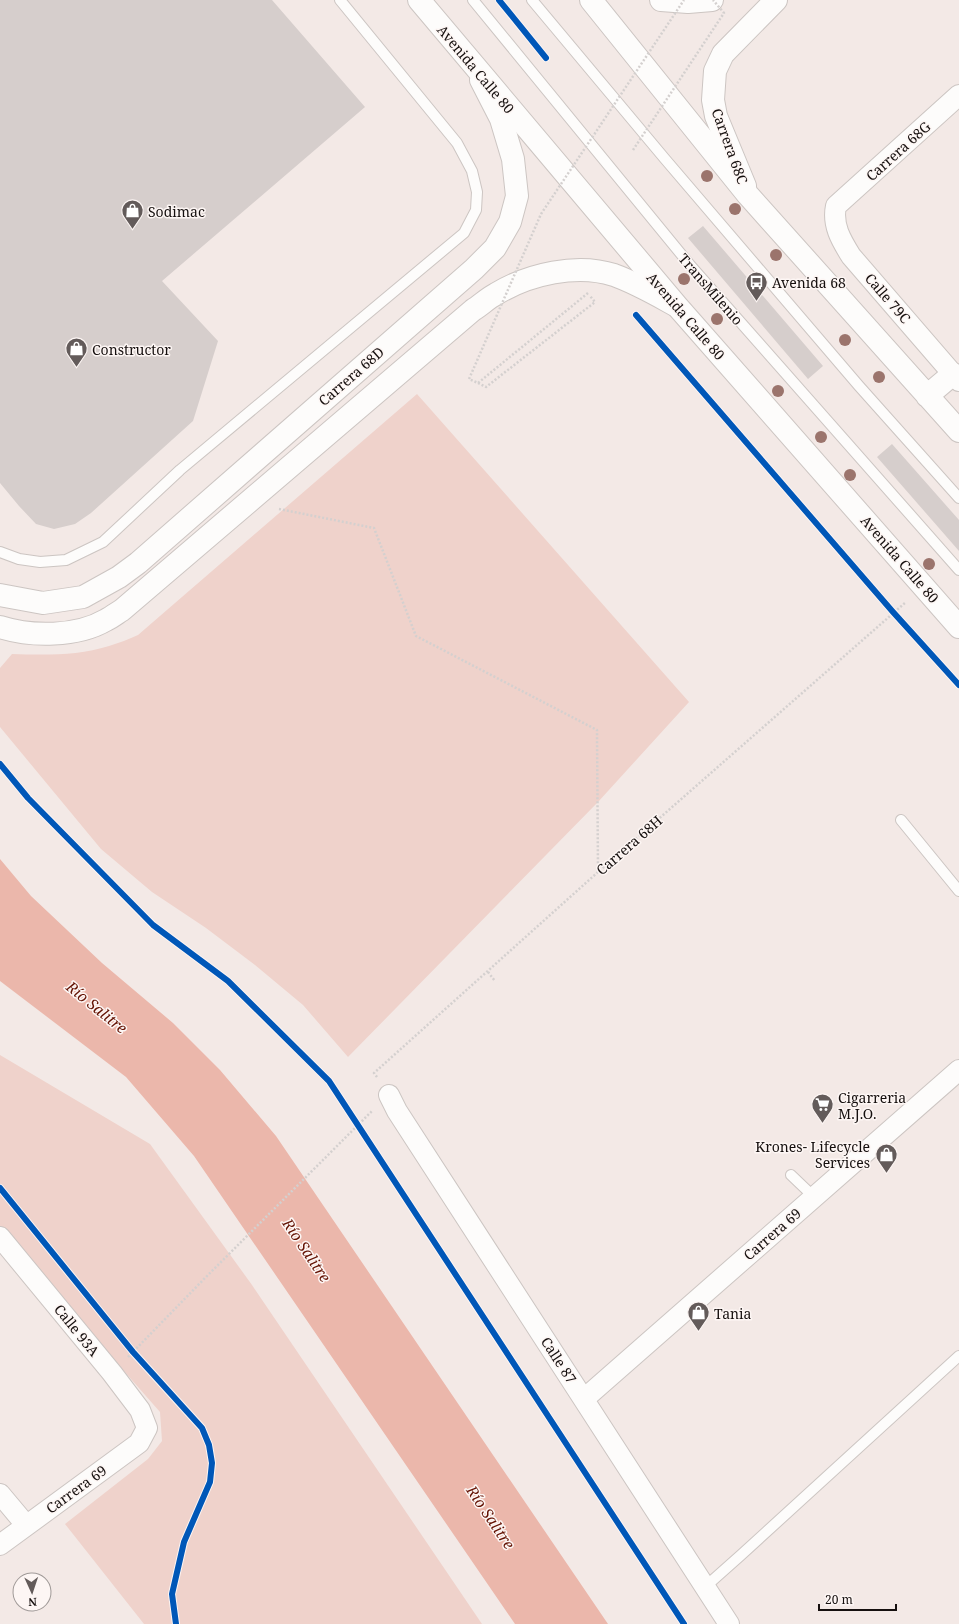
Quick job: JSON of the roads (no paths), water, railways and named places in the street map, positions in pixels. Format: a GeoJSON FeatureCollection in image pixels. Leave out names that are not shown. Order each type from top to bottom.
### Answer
{"type":"FeatureCollection","features":[{"type":"Feature","properties":{"kind":"main road","name":"Avenida Calle 80"},"geometry":{"type":"LineString","coordinates":[[419,0],[677,306],[959,627]]}},
{"type":"Feature","properties":{"kind":"main road"},"geometry":{"type":"LineString","coordinates":[[591,0],[748,195],[959,431]]}},
{"type":"Feature","properties":{"kind":"main road"},"geometry":{"type":"LineString","coordinates":[[661,0],[688,2],[712,0]]}},
{"type":"Feature","properties":{"kind":"main road","name":"Carrera 68C"},"geometry":{"type":"LineString","coordinates":[[748,195],[716,116],[713,100],[715,71],[723,54],[776,0]]}},
{"type":"Feature","properties":{"kind":"main road","name":"Carrera 68D"},"geometry":{"type":"LineString","coordinates":[[0,595],[43,603],[83,597],[119,578],[474,269],[495,248],[510,222],[517,196],[513,159],[501,119],[474,67]]}},
{"type":"Feature","properties":{"kind":"main road","name":"Carrera 68D"},"geometry":{"type":"LineString","coordinates":[[0,627],[35,634],[77,631],[106,621],[122,610],[474,310],[496,294],[521,282],[559,271],[588,270],[613,275],[638,285],[677,306]]}},
{"type":"Feature","properties":{"kind":"main road"},"geometry":{"type":"LineString","coordinates":[[927,396],[956,377]]}},
{"type":"Feature","properties":{"kind":"street","name":"Carrera 68G"},"geometry":{"type":"LineString","coordinates":[[836,206],[959,95]]}},
{"type":"Feature","properties":{"kind":"street","name":"Calle 79C"},"geometry":{"type":"LineString","coordinates":[[836,206],[834,216],[837,229],[851,256],[956,377]]}},
{"type":"Feature","properties":{"kind":"street","name":"Carrera 69"},"geometry":{"type":"LineString","coordinates":[[584,1399],[959,1070]]}},
{"type":"Feature","properties":{"kind":"street","name":"Calle 87"},"geometry":{"type":"LineString","coordinates":[[389,1095],[397,1112],[729,1624]]}},
{"type":"Feature","properties":{"kind":"street","name":"Calle 93A"},"geometry":{"type":"LineString","coordinates":[[0,1237],[112,1373],[140,1410],[147,1428]]}},
{"type":"Feature","properties":{"kind":"street","name":"Carrera 69"},"geometry":{"type":"LineString","coordinates":[[0,1545],[139,1443],[147,1428]]}},
{"type":"Feature","properties":{"kind":"street"},"geometry":{"type":"LineString","coordinates":[[0,1494],[26,1525]]}},
{"type":"Feature","properties":{"kind":"lane"},"geometry":{"type":"LineString","coordinates":[[0,552],[19,559],[47,562],[66,560],[103,542],[180,470],[464,233],[476,210],[477,192],[472,171],[457,143],[340,0]]}},
{"type":"Feature","properties":{"kind":"lane","name":"TransMilenio"},"geometry":{"type":"LineString","coordinates":[[473,0],[690,265],[959,570]]}},
{"type":"Feature","properties":{"kind":"lane"},"geometry":{"type":"LineString","coordinates":[[532,0],[641,131],[859,386],[959,498]]}},
{"type":"Feature","properties":{"kind":"lane"},"geometry":{"type":"LineString","coordinates":[[901,820],[959,891]]}},
{"type":"Feature","properties":{"kind":"lane"},"geometry":{"type":"LineString","coordinates":[[791,1175],[814,1197]]}},
{"type":"Feature","properties":{"kind":"lane"},"geometry":{"type":"LineString","coordinates":[[705,1587],[959,1356]]}},
{"type":"Feature","properties":{"kind":"water","name":"Río Salitre"},"geometry":{"type":"Polygon","coordinates":[[[0,859],[31,896],[102,963],[173,1023],[220,1070],[276,1136],[608,1624],[515,1624],[194,1156],[126,1077],[0,981],[0,859]]]}},
{"type":"Feature","properties":{"kind":"place","name":"Sodimac"},"geometry":{"type":"Point","coordinates":[132,230]}},
{"type":"Feature","properties":{"kind":"place","name":"Avenida 68"},"geometry":{"type":"Point","coordinates":[756,302]}},
{"type":"Feature","properties":{"kind":"place","name":"Constructor"},"geometry":{"type":"Point","coordinates":[77,368]}},
{"type":"Feature","properties":{"kind":"place","name":"Cigarreria M.J.O."},"geometry":{"type":"Point","coordinates":[823,1124]}},
{"type":"Feature","properties":{"kind":"place","name":"Krones- Lifecycle Services"},"geometry":{"type":"Point","coordinates":[886,1174]}},
{"type":"Feature","properties":{"kind":"place","name":"Tania"},"geometry":{"type":"Point","coordinates":[699,1332]}}]}
